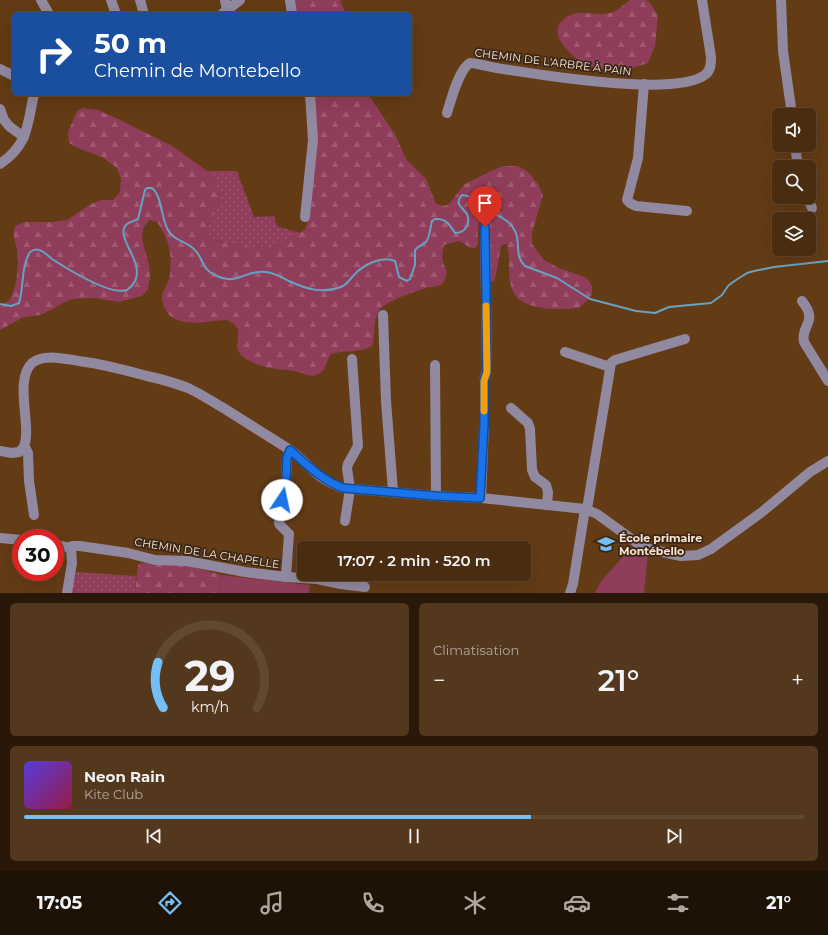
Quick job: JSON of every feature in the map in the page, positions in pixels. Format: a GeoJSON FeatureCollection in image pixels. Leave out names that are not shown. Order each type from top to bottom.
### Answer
{"type":"FeatureCollection","features":[{"type":"Feature","properties":{"kind":"street"},"geometry":{"type":"LineString","coordinates":[[41,0],[48,12]]}},
{"type":"Feature","properties":{"kind":"street"},"geometry":{"type":"LineString","coordinates":[[110,0],[115,12]]}},
{"type":"Feature","properties":{"kind":"street"},"geometry":{"type":"LineString","coordinates":[[140,0],[143,12]]}},
{"type":"Feature","properties":{"kind":"street"},"geometry":{"type":"LineString","coordinates":[[225,8],[240,0]]}},
{"type":"Feature","properties":{"kind":"street"},"geometry":{"type":"LineString","coordinates":[[290,0],[292,12]]}},
{"type":"Feature","properties":{"kind":"street","name":"CHEMIN DE L'ARBRE À PAIN"},"geometry":{"type":"LineString","coordinates":[[447,113],[461,74],[466,65],[470,63],[502,69],[608,83],[674,83],[701,78],[708,73],[711,65],[702,0]]}},
{"type":"Feature","properties":{"kind":"street"},"geometry":{"type":"LineString","coordinates":[[781,0],[783,51],[791,108]]}},
{"type":"Feature","properties":{"kind":"street"},"geometry":{"type":"LineString","coordinates":[[0,69],[12,75]]}},
{"type":"Feature","properties":{"kind":"street"},"geometry":{"type":"LineString","coordinates":[[644,84],[638,158],[627,200],[636,206],[687,211]]}},
{"type":"Feature","properties":{"kind":"street"},"geometry":{"type":"LineString","coordinates":[[0,164],[11,156],[24,137],[34,96]]}},
{"type":"Feature","properties":{"kind":"street"},"geometry":{"type":"LineString","coordinates":[[304,217],[313,140],[310,96]]}},
{"type":"Feature","properties":{"kind":"street"},"geometry":{"type":"LineString","coordinates":[[0,109],[4,120],[10,127],[24,137]]}},
{"type":"Feature","properties":{"kind":"street"},"geometry":{"type":"LineString","coordinates":[[810,204],[812,208]]}},
{"type":"Feature","properties":{"kind":"street"},"geometry":{"type":"LineString","coordinates":[[480,498],[484,425],[484,381],[487,372],[485,227]]}},
{"type":"Feature","properties":{"kind":"street"},"geometry":{"type":"LineString","coordinates":[[802,301],[810,316],[802,336],[804,342],[828,381]]}},
{"type":"Feature","properties":{"kind":"street"},"geometry":{"type":"LineString","coordinates":[[383,315],[386,401],[392,491]]}},
{"type":"Feature","properties":{"kind":"street"},"geometry":{"type":"LineString","coordinates":[[570,593],[573,584],[611,363],[615,360],[685,339]]}},
{"type":"Feature","properties":{"kind":"street"},"geometry":{"type":"LineString","coordinates":[[565,352],[610,367]]}},
{"type":"Feature","properties":{"kind":"street"},"geometry":{"type":"LineString","coordinates":[[0,451],[12,453],[19,452],[24,447],[26,435],[24,380],[27,371],[32,364],[39,359],[49,358],[94,363],[171,382],[189,389],[256,428],[290,450],[322,478],[343,488],[392,491],[436,496],[480,498],[586,509],[597,514],[619,531],[644,547],[658,552],[681,556],[698,555],[711,549],[762,512],[810,472],[828,461]]}},
{"type":"Feature","properties":{"kind":"street"},"geometry":{"type":"LineString","coordinates":[[345,521],[348,494],[350,489],[347,468],[358,446],[352,359]]}},
{"type":"Feature","properties":{"kind":"street"},"geometry":{"type":"LineString","coordinates":[[434,365],[436,496]]}},
{"type":"Feature","properties":{"kind":"street"},"geometry":{"type":"LineString","coordinates":[[511,408],[528,423],[530,429],[532,470],[536,477],[546,485],[548,492],[547,505]]}},
{"type":"Feature","properties":{"kind":"street"},"geometry":{"type":"LineString","coordinates":[[24,447],[28,453],[29,481],[34,515]]}},
{"type":"Feature","properties":{"kind":"street"},"geometry":{"type":"LineString","coordinates":[[286,577],[289,534],[280,526],[279,523],[287,458],[290,450]]}},
{"type":"Feature","properties":{"kind":"street"},"geometry":{"type":"LineString","coordinates":[[0,538],[12,539]]}},
{"type":"Feature","properties":{"kind":"street","name":"CHEMIN DE LA CHAPELLE"},"geometry":{"type":"LineString","coordinates":[[64,547],[71,548],[72,546],[80,546],[128,553],[155,560],[188,561],[245,572],[286,577],[317,578],[341,589],[365,587]]}},
{"type":"Feature","properties":{"kind":"street"},"geometry":{"type":"LineString","coordinates":[[67,593],[72,563],[71,548]]}},
{"type":"Feature","properties":{"kind":"green space"},"geometry":{"type":"Polygon","coordinates":[[[296,0],[340,0],[345,12],[296,12],[294,5],[296,0]]]}},
{"type":"Feature","properties":{"kind":"green space"},"geometry":{"type":"Polygon","coordinates":[[[630,0],[646,0],[658,15],[655,46],[648,63],[620,71],[599,69],[583,63],[572,55],[562,44],[558,32],[559,26],[568,16],[580,13],[610,13],[618,10],[630,0]]]}},
{"type":"Feature","properties":{"kind":"green space"},"geometry":{"type":"Polygon","coordinates":[[[313,96],[369,96],[396,136],[406,159],[426,179],[436,204],[444,206],[449,204],[465,184],[503,166],[518,166],[527,171],[538,184],[543,195],[532,233],[532,244],[544,260],[559,268],[587,278],[592,286],[592,295],[579,308],[539,308],[521,301],[511,286],[509,276],[509,255],[507,245],[504,244],[501,246],[495,280],[493,282],[490,279],[487,224],[483,217],[479,223],[478,245],[475,248],[471,248],[459,241],[444,245],[442,259],[447,272],[443,283],[439,286],[428,287],[407,294],[382,307],[377,315],[372,346],[357,351],[331,354],[322,371],[314,376],[294,371],[264,367],[245,358],[238,351],[237,329],[235,325],[227,320],[188,322],[175,319],[170,316],[163,305],[162,299],[162,295],[170,274],[169,246],[157,222],[149,220],[143,229],[142,239],[149,265],[150,278],[148,289],[142,296],[119,302],[94,298],[71,299],[41,315],[24,317],[0,330],[0,306],[10,299],[17,275],[18,256],[14,236],[15,226],[24,222],[51,222],[67,220],[91,204],[101,200],[113,200],[120,192],[121,179],[117,168],[102,157],[80,149],[69,143],[68,132],[77,111],[83,108],[98,110],[174,147],[207,171],[216,184],[219,193],[219,204],[206,227],[211,238],[221,242],[259,248],[275,246],[305,230],[311,211],[313,96]]]}},
{"type":"Feature","properties":{"kind":"green space"},"geometry":{"type":"Polygon","coordinates":[[[207,171],[237,171],[254,217],[274,216],[277,226],[300,233],[275,246],[261,248],[243,246],[211,238],[206,227],[219,204],[216,184],[207,171]]]}},
{"type":"Feature","properties":{"kind":"green space"},"geometry":{"type":"Polygon","coordinates":[[[634,545],[648,553],[644,593],[595,593],[601,581],[634,545]]]}},
{"type":"Feature","properties":{"kind":"green space"},"geometry":{"type":"Polygon","coordinates":[[[141,563],[191,566],[221,575],[219,593],[135,593],[138,565],[141,563]]]}},
{"type":"Feature","properties":{"kind":"green space"},"geometry":{"type":"Polygon","coordinates":[[[76,572],[136,576],[135,593],[71,593],[76,572]]]}},
{"type":"Feature","properties":{"kind":"green space"},"geometry":{"type":"Polygon","coordinates":[[[221,575],[310,585],[309,593],[219,593],[221,575]]]}},
{"type":"Feature","properties":{"kind":"waterway"},"geometry":{"type":"LineString","coordinates":[[0,304],[11,306],[19,303],[25,264],[30,252],[33,250],[43,251],[52,259],[99,285],[119,291],[127,290],[135,281],[137,273],[136,265],[126,242],[124,229],[127,224],[138,219],[145,190],[147,188],[152,188],[158,196],[166,225],[171,234],[194,249],[205,267],[212,273],[224,279],[236,278],[259,272],[269,273],[278,275],[289,281],[315,290],[328,290],[341,287],[362,268],[373,262],[384,259],[395,261],[399,277],[407,281],[410,279],[415,265],[415,250],[427,240],[432,221],[435,219],[445,221],[455,233],[459,233],[464,230],[468,224],[467,214],[458,203],[462,195],[472,198],[513,227],[518,240],[520,258],[525,266],[557,278],[590,299],[636,311],[655,313],[669,307],[711,303],[722,295],[728,286],[747,273],[774,267],[828,261]]}},
{"type":"Feature","properties":{"kind":"slow traffic"},"geometry":{"type":"LineString","coordinates":[[484,411],[484,381],[487,372],[486,306]]}},
{"type":"Feature","properties":{"kind":"place","name":"École primaire Montébello"},"geometry":{"type":"Point","coordinates":[606,544]}},
{"type":"Feature","properties":{"kind":"route"},"geometry":{"type":"LineString","coordinates":[[282,500],[286,481],[287,458],[290,450],[322,478],[343,488],[392,491],[436,496],[480,498],[484,425],[484,381],[487,372],[485,227]]}}]}
